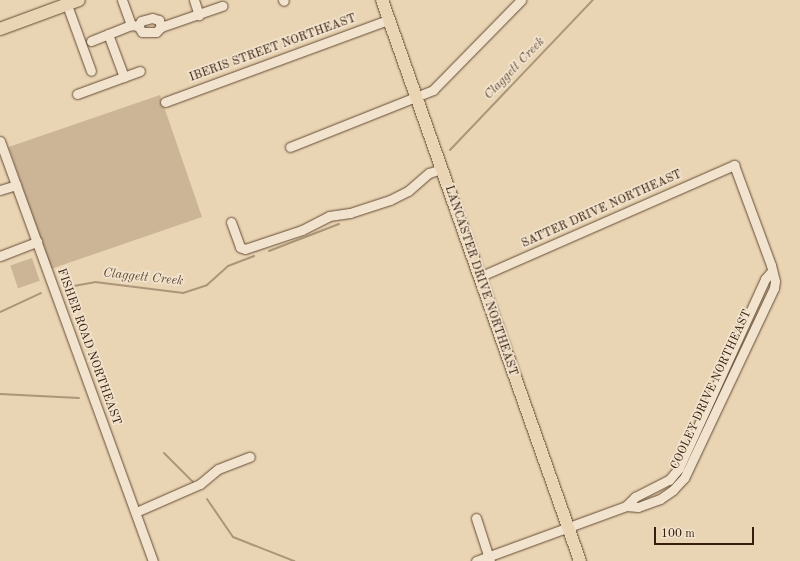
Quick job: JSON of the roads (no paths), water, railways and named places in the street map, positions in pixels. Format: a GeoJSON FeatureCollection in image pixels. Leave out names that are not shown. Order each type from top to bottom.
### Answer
{"type":"FeatureCollection","features":[{"type":"Feature","properties":{"kind":"main road"},"geometry":{"type":"LineString","coordinates":[[0,29],[79,0]]}},
{"type":"Feature","properties":{"kind":"main road","name":"LANCASTER DRIVE NORTHEAST"},"geometry":{"type":"LineString","coordinates":[[382,0],[580,561]]}},
{"type":"Feature","properties":{"kind":"street"},"geometry":{"type":"LineString","coordinates":[[122,0],[135,25],[146,33],[156,32],[161,27],[222,6]]}},
{"type":"Feature","properties":{"kind":"street"},"geometry":{"type":"LineString","coordinates":[[194,0],[199,15]]}},
{"type":"Feature","properties":{"kind":"street"},"geometry":{"type":"LineString","coordinates":[[290,147],[416,98],[437,87],[521,0]]}},
{"type":"Feature","properties":{"kind":"street"},"geometry":{"type":"LineString","coordinates":[[66,5],[91,71]]}},
{"type":"Feature","properties":{"kind":"street"},"geometry":{"type":"LineString","coordinates":[[91,41],[152,18],[159,20],[161,27]]}},
{"type":"Feature","properties":{"kind":"street","name":"IBERIS STREET NORTHEAST"},"geometry":{"type":"LineString","coordinates":[[165,102],[388,20]]}},
{"type":"Feature","properties":{"kind":"street"},"geometry":{"type":"LineString","coordinates":[[108,34],[124,77]]}},
{"type":"Feature","properties":{"kind":"street"},"geometry":{"type":"LineString","coordinates":[[78,94],[140,71]]}},
{"type":"Feature","properties":{"kind":"street","name":"FISHER ROAD NORTHEAST"},"geometry":{"type":"LineString","coordinates":[[0,141],[153,561]]}},
{"type":"Feature","properties":{"kind":"street","name":"COOLEY DRIVE NORTHEAST"},"geometry":{"type":"LineString","coordinates":[[476,561],[489,559],[626,506],[638,507],[660,499],[673,490],[684,478],[774,288],[775,281],[772,271],[734,165]]}},
{"type":"Feature","properties":{"kind":"street","name":"SATTER DRIVE NORTHEAST"},"geometry":{"type":"LineString","coordinates":[[479,277],[734,165]]}},
{"type":"Feature","properties":{"kind":"street"},"geometry":{"type":"LineString","coordinates":[[231,222],[240,247],[245,249],[302,230],[329,216],[350,213],[390,200],[441,169]]}},
{"type":"Feature","properties":{"kind":"street"},"geometry":{"type":"LineString","coordinates":[[0,190],[16,185]]}},
{"type":"Feature","properties":{"kind":"street"},"geometry":{"type":"LineString","coordinates":[[0,256],[37,242]]}},
{"type":"Feature","properties":{"kind":"street"},"geometry":{"type":"LineString","coordinates":[[136,512],[196,486],[218,469],[250,457]]}},
{"type":"Feature","properties":{"kind":"street"},"geometry":{"type":"LineString","coordinates":[[476,518],[489,559]]}},
{"type":"Feature","properties":{"kind":"waterway","name":"Claggett Creek"},"geometry":{"type":"LineString","coordinates":[[450,150],[593,0]]}},
{"type":"Feature","properties":{"kind":"waterway","name":"Claggett Creek"},"geometry":{"type":"LineString","coordinates":[[269,251],[339,224]]}},
{"type":"Feature","properties":{"kind":"waterway","name":"Claggett Creek"},"geometry":{"type":"LineString","coordinates":[[68,287],[95,282],[183,293],[207,285],[228,266],[254,256]]}},
{"type":"Feature","properties":{"kind":"waterway","name":"Claggett Creek"},"geometry":{"type":"LineString","coordinates":[[0,312],[41,293]]}},
{"type":"Feature","properties":{"kind":"waterway","name":"Claggett Creek"},"geometry":{"type":"LineString","coordinates":[[0,394],[79,398]]}},
{"type":"Feature","properties":{"kind":"waterway","name":"Claggett Creek"},"geometry":{"type":"LineString","coordinates":[[164,453],[195,484]]}},
{"type":"Feature","properties":{"kind":"waterway","name":"Claggett Creek"},"geometry":{"type":"LineString","coordinates":[[207,499],[233,537],[294,561]]}}]}
